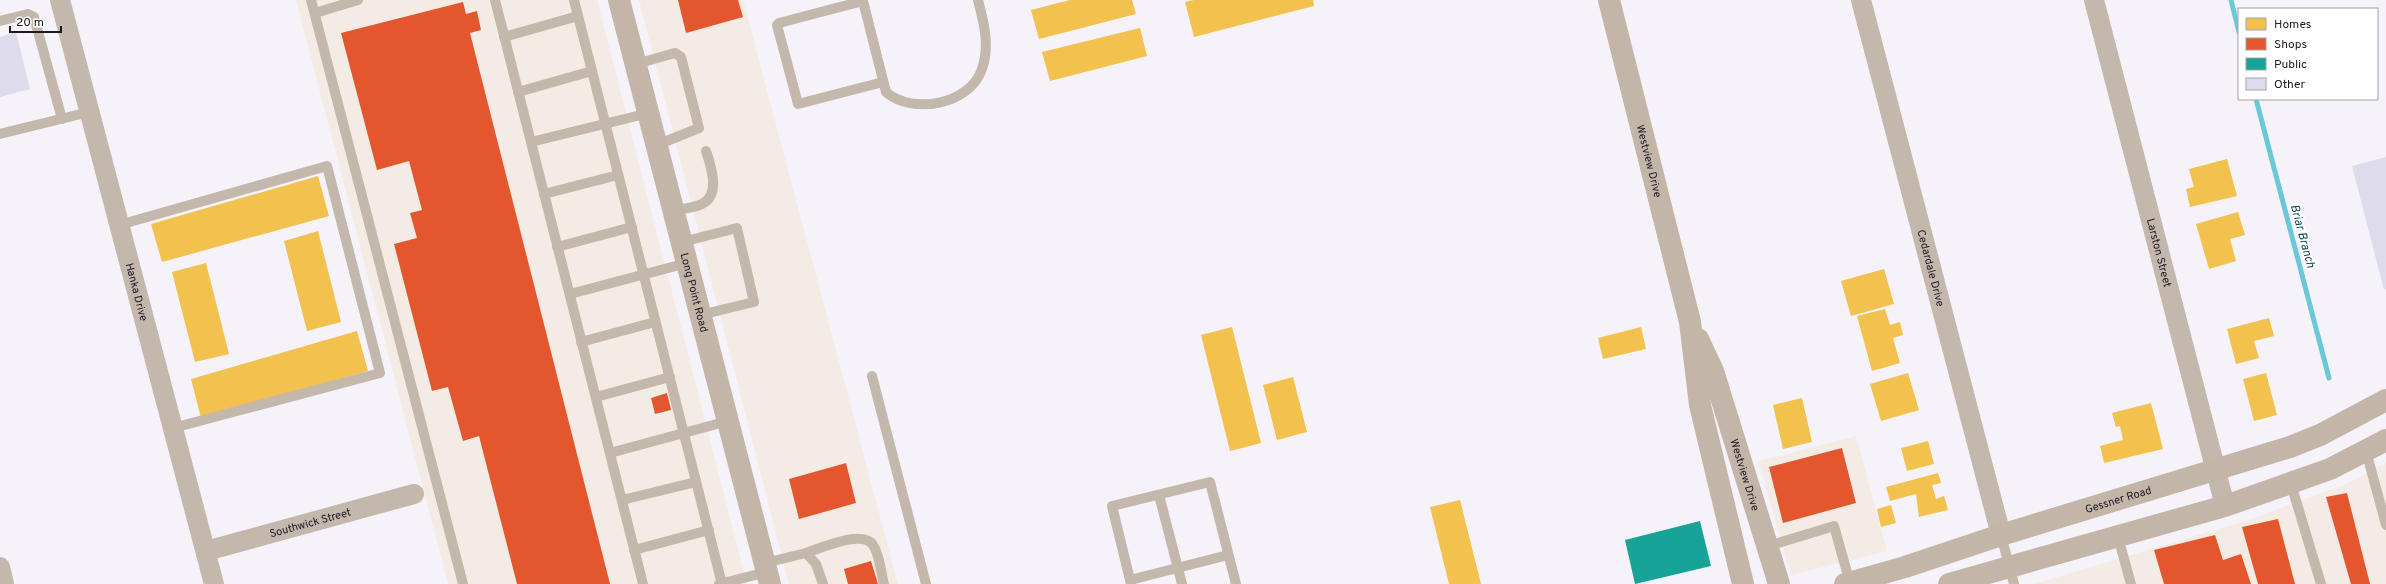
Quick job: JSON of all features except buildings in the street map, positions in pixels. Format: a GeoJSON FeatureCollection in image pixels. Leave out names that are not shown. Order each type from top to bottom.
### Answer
{"type":"FeatureCollection","features":[{"type":"Feature","properties":{"kind":"main road","name":"Long Point Road"},"geometry":{"type":"LineString","coordinates":[[620,0],[767,573]]}},
{"type":"Feature","properties":{"kind":"main road","name":"Westview Drive"},"geometry":{"type":"LineString","coordinates":[[1609,0],[1690,322],[1700,405],[1743,584]]}},
{"type":"Feature","properties":{"kind":"main road","name":"Westview Drive"},"geometry":{"type":"LineString","coordinates":[[1690,322],[1713,371],[1779,584]]}},
{"type":"Feature","properties":{"kind":"main road","name":"Gessner Road"},"geometry":{"type":"LineString","coordinates":[[1847,583],[1904,568],[2001,535],[2216,471],[2290,447],[2320,435],[2386,400]]}},
{"type":"Feature","properties":{"kind":"main road"},"geometry":{"type":"LineString","coordinates":[[1949,584],[2012,576],[2118,537],[2225,506],[2330,469],[2386,440]]}},
{"type":"Feature","properties":{"kind":"street","name":"Hanka Drive"},"geometry":{"type":"LineString","coordinates":[[60,0],[214,584]]}},
{"type":"Feature","properties":{"kind":"street","name":"Cedardale Drive"},"geometry":{"type":"LineString","coordinates":[[1861,0],[2001,535]]}},
{"type":"Feature","properties":{"kind":"street","name":"Larston Street"},"geometry":{"type":"LineString","coordinates":[[2094,0],[2225,506]]}},
{"type":"Feature","properties":{"kind":"street","name":"Southwick Street"},"geometry":{"type":"LineString","coordinates":[[206,551],[414,494]]}},
{"type":"Feature","properties":{"kind":"street"},"geometry":{"type":"LineString","coordinates":[[0,567],[4,584]]}},
{"type":"Feature","properties":{"kind":"lane"},"geometry":{"type":"LineString","coordinates":[[311,0],[463,584]]}},
{"type":"Feature","properties":{"kind":"lane"},"geometry":{"type":"LineString","coordinates":[[315,12],[358,0]]}},
{"type":"Feature","properties":{"kind":"lane"},"geometry":{"type":"LineString","coordinates":[[495,0],[643,584]]}},
{"type":"Feature","properties":{"kind":"lane"},"geometry":{"type":"LineString","coordinates":[[574,0],[721,584],[767,573],[806,553],[849,538],[868,541],[873,545],[884,584]]}},
{"type":"Feature","properties":{"kind":"lane"},"geometry":{"type":"LineString","coordinates":[[883,82],[798,104],[778,28],[779,23],[863,0],[886,92],[894,100],[903,103],[924,105],[945,101],[971,86],[982,71],[986,55],[985,32],[978,0]]}},
{"type":"Feature","properties":{"kind":"lane"},"geometry":{"type":"LineString","coordinates":[[0,21],[28,14],[34,17],[62,119]]}},
{"type":"Feature","properties":{"kind":"lane"},"geometry":{"type":"LineString","coordinates":[[504,37],[578,16]]}},
{"type":"Feature","properties":{"kind":"lane"},"geometry":{"type":"LineString","coordinates":[[636,64],[675,53],[681,57],[699,128],[657,145]]}},
{"type":"Feature","properties":{"kind":"lane"},"geometry":{"type":"LineString","coordinates":[[518,92],[592,71]]}},
{"type":"Feature","properties":{"kind":"lane"},"geometry":{"type":"LineString","coordinates":[[0,134],[89,112]]}},
{"type":"Feature","properties":{"kind":"lane"},"geometry":{"type":"LineString","coordinates":[[531,142],[649,113]]}},
{"type":"Feature","properties":{"kind":"lane"},"geometry":{"type":"LineString","coordinates":[[674,210],[698,206],[708,198],[713,187],[713,176],[706,152]]}},
{"type":"Feature","properties":{"kind":"lane"},"geometry":{"type":"LineString","coordinates":[[119,225],[327,166],[380,373],[173,428]]}},
{"type":"Feature","properties":{"kind":"lane"},"geometry":{"type":"LineString","coordinates":[[544,194],[618,175]]}},
{"type":"Feature","properties":{"kind":"lane"},"geometry":{"type":"LineString","coordinates":[[557,247],[632,228]]}},
{"type":"Feature","properties":{"kind":"lane"},"geometry":{"type":"LineString","coordinates":[[682,242],[737,228],[754,302],[700,315]]}},
{"type":"Feature","properties":{"kind":"lane"},"geometry":{"type":"LineString","coordinates":[[570,294],[687,263]]}},
{"type":"Feature","properties":{"kind":"lane"},"geometry":{"type":"LineString","coordinates":[[581,342],[656,322]]}},
{"type":"Feature","properties":{"kind":"lane"},"geometry":{"type":"LineString","coordinates":[[872,376],[926,584]]}},
{"type":"Feature","properties":{"kind":"lane"},"geometry":{"type":"LineString","coordinates":[[596,397],[670,377]]}},
{"type":"Feature","properties":{"kind":"lane"},"geometry":{"type":"LineString","coordinates":[[610,453],[728,421]]}},
{"type":"Feature","properties":{"kind":"lane"},"geometry":{"type":"LineString","coordinates":[[2366,451],[2386,525]]}},
{"type":"Feature","properties":{"kind":"lane"},"geometry":{"type":"LineString","coordinates":[[622,500],[696,482]]}},
{"type":"Feature","properties":{"kind":"lane"},"geometry":{"type":"LineString","coordinates":[[1228,555],[1131,582],[1112,506],[1210,482],[1236,584]]}},
{"type":"Feature","properties":{"kind":"lane"},"geometry":{"type":"LineString","coordinates":[[2291,484],[2321,584]]}},
{"type":"Feature","properties":{"kind":"lane"},"geometry":{"type":"LineString","coordinates":[[1159,495],[1182,584]]}},
{"type":"Feature","properties":{"kind":"lane"},"geometry":{"type":"LineString","coordinates":[[1768,546],[1834,526],[1847,583]]}},
{"type":"Feature","properties":{"kind":"lane"},"geometry":{"type":"LineString","coordinates":[[634,550],[708,530]]}},
{"type":"Feature","properties":{"kind":"lane"},"geometry":{"type":"LineString","coordinates":[[2001,535],[2012,576]]}},
{"type":"Feature","properties":{"kind":"lane"},"geometry":{"type":"LineString","coordinates":[[2118,537],[2131,584]]}},
{"type":"Feature","properties":{"kind":"lane"},"geometry":{"type":"LineString","coordinates":[[806,553],[816,564],[823,584]]}},
{"type":"Feature","properties":{"kind":"shaded area"},"geometry":{"type":"Polygon","coordinates":[[[296,0],[597,0],[747,584],[448,584],[296,0]]]}},
{"type":"Feature","properties":{"kind":"shaded area"},"geometry":{"type":"Polygon","coordinates":[[[639,0],[743,0],[898,584],[789,584],[639,0]]]}},
{"type":"Feature","properties":{"kind":"shaded area"},"geometry":{"type":"Polygon","coordinates":[[[1856,436],[1887,551],[1791,575],[1758,461],[1856,436]]]}},
{"type":"Feature","properties":{"kind":"shaded area"},"geometry":{"type":"Polygon","coordinates":[[[2386,463],[2386,584],[2034,584],[2248,520],[2349,483],[2386,463]]]}},
{"type":"Feature","properties":{"kind":"waterway","name":"Briar Branch"},"geometry":{"type":"LineString","coordinates":[[2231,0],[2238,28]]}},
{"type":"Feature","properties":{"kind":"waterway","name":"Briar Branch"},"geometry":{"type":"LineString","coordinates":[[2256,100],[2329,378]]}}]}
